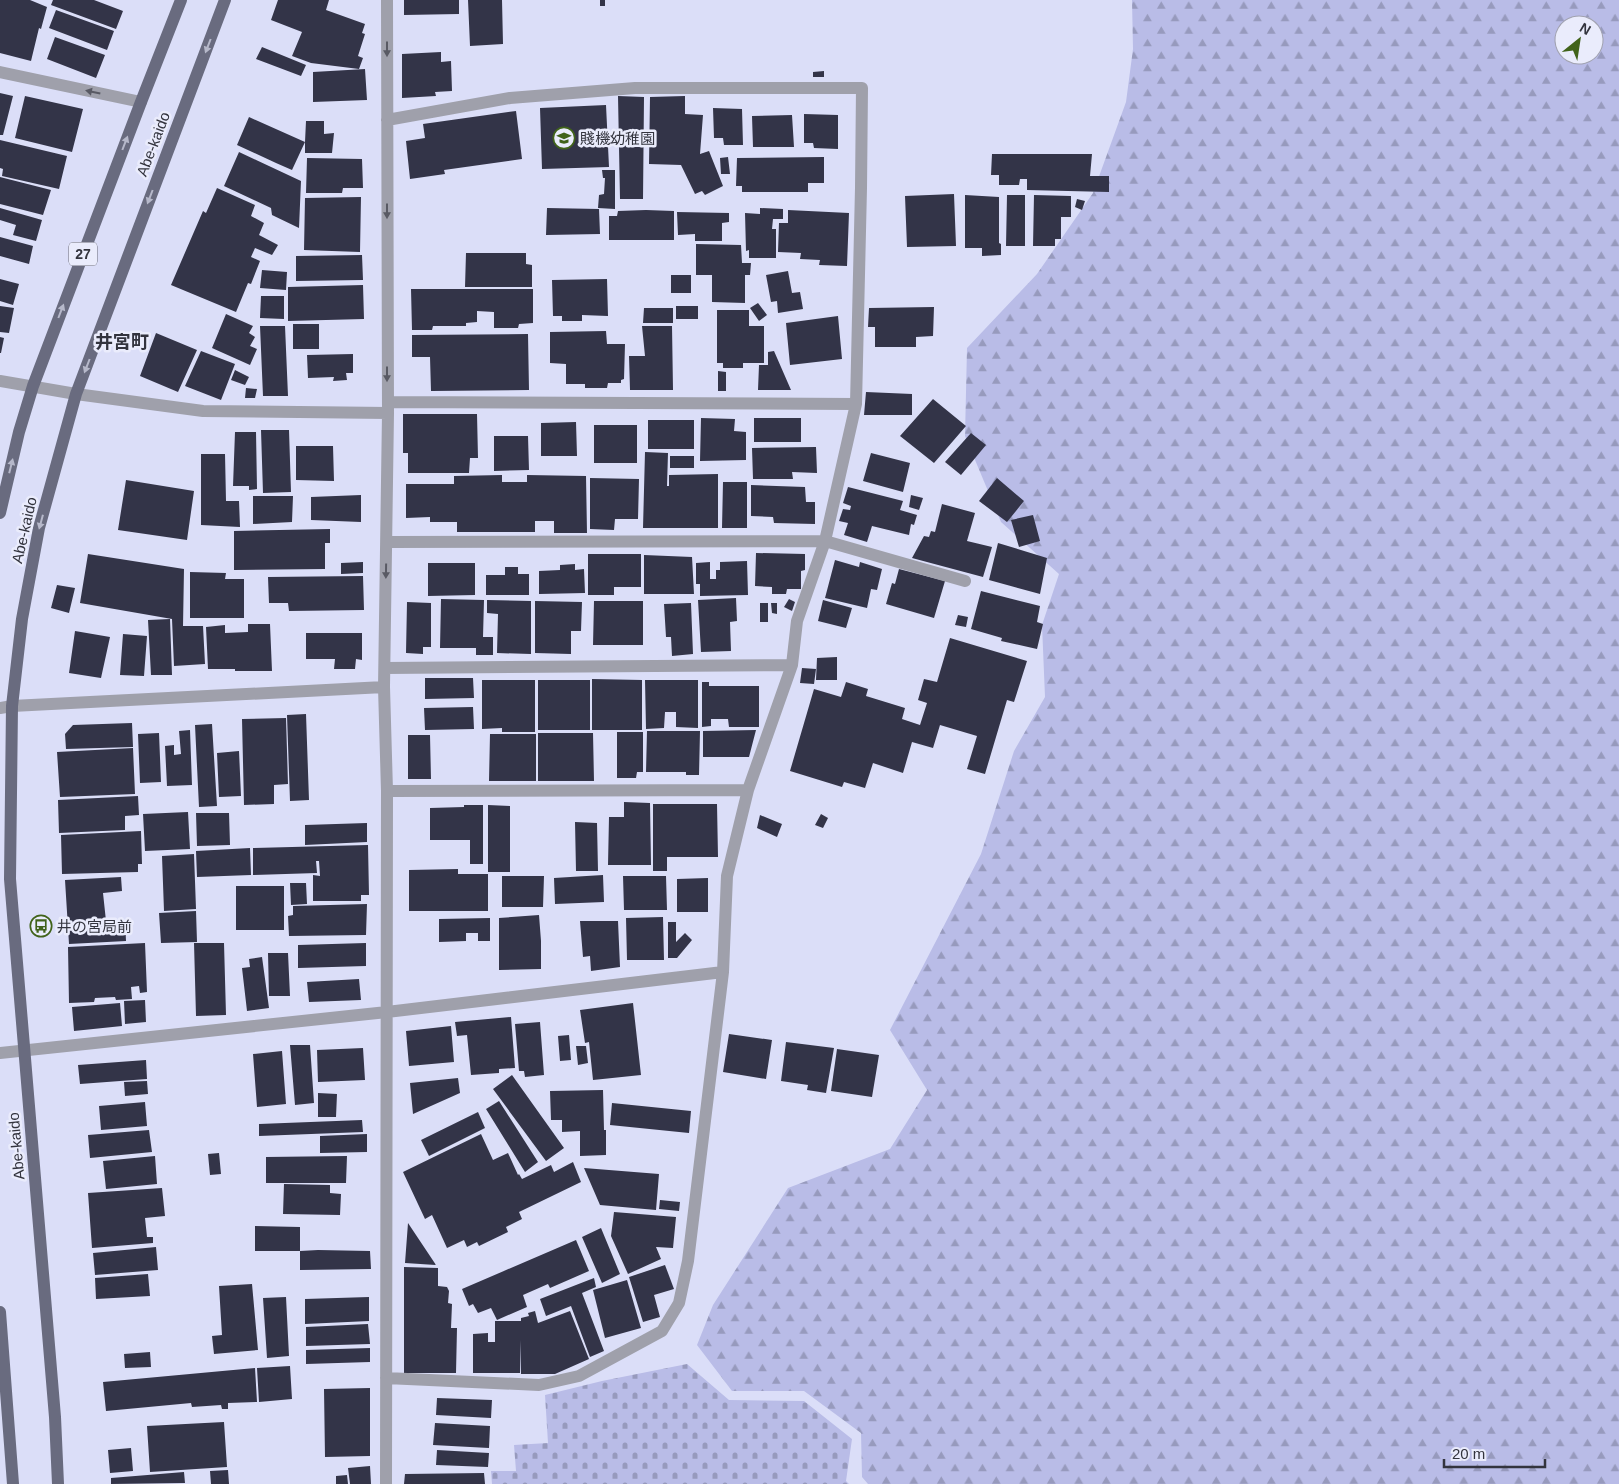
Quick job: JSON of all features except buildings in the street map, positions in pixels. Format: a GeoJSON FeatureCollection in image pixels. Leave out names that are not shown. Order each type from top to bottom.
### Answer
{"type":"FeatureCollection","features":[{"type":"Feature","properties":{"kind":"main road","name":"Abe-kaido"},"geometry":{"type":"LineString","coordinates":[[0,513],[32,386],[181,0]]}},
{"type":"Feature","properties":{"kind":"main road","name":"Abe-kaido"},"geometry":{"type":"LineString","coordinates":[[58,1484],[55,1417],[10,879],[6,707],[39,528],[76,394],[225,0]]}},
{"type":"Feature","properties":{"kind":"main road"},"geometry":{"type":"LineString","coordinates":[[0,1312],[4,1426],[12,1484]]}},
{"type":"Feature","properties":{"kind":"street"},"geometry":{"type":"LineString","coordinates":[[386,1484],[387,791],[384,687],[388,407],[387,0]]}},
{"type":"Feature","properties":{"kind":"street"},"geometry":{"type":"LineString","coordinates":[[0,72],[141,102]]}},
{"type":"Feature","properties":{"kind":"street"},"geometry":{"type":"LineString","coordinates":[[386,1378],[539,1385],[579,1376],[662,1331],[679,1303],[688,1261],[723,972],[727,876],[748,790],[792,666],[796,622],[825,541],[856,404],[862,88],[626,89],[510,98],[387,120]]}},
{"type":"Feature","properties":{"kind":"street"},"geometry":{"type":"LineString","coordinates":[[0,381],[76,394],[203,411],[388,407],[856,404]]}},
{"type":"Feature","properties":{"kind":"street"},"geometry":{"type":"LineString","coordinates":[[387,542],[825,541],[965,581]]}},
{"type":"Feature","properties":{"kind":"street"},"geometry":{"type":"LineString","coordinates":[[385,668],[792,666]]}},
{"type":"Feature","properties":{"kind":"street"},"geometry":{"type":"LineString","coordinates":[[6,707],[384,687]]}},
{"type":"Feature","properties":{"kind":"street"},"geometry":{"type":"LineString","coordinates":[[387,791],[748,790]]}},
{"type":"Feature","properties":{"kind":"street"},"geometry":{"type":"LineString","coordinates":[[0,1053],[387,1012],[723,972]]}},
{"type":"Feature","properties":{"kind":"green space"},"geometry":{"type":"Polygon","coordinates":[[[1132,0],[1619,0],[1619,1484],[868,1484],[862,1477],[861,1433],[804,1391],[732,1391],[697,1345],[713,1305],[788,1188],[890,1149],[927,1090],[890,1030],[981,854],[1014,751],[1045,697],[1042,625],[1059,574],[1001,522],[965,436],[967,348],[1037,274],[1093,193],[1126,102],[1133,49],[1132,0]]]}},
{"type":"Feature","properties":{"kind":"green space"},"geometry":{"type":"Polygon","coordinates":[[[687,1364],[729,1400],[804,1401],[852,1439],[846,1481],[849,1484],[492,1484],[491,1471],[516,1471],[514,1445],[548,1443],[545,1395],[602,1381],[687,1364]]]}},
{"type":"Feature","properties":{"kind":"place","name":"賤機幼稚園"},"geometry":{"type":"Point","coordinates":[564,138]}},
{"type":"Feature","properties":{"kind":"place","name":"井の宮局前"},"geometry":{"type":"Point","coordinates":[41,926]}},
{"type":"Feature","properties":{"kind":"district","name":"井宮町"},"geometry":{"type":"Point","coordinates":[122,342]}}]}
